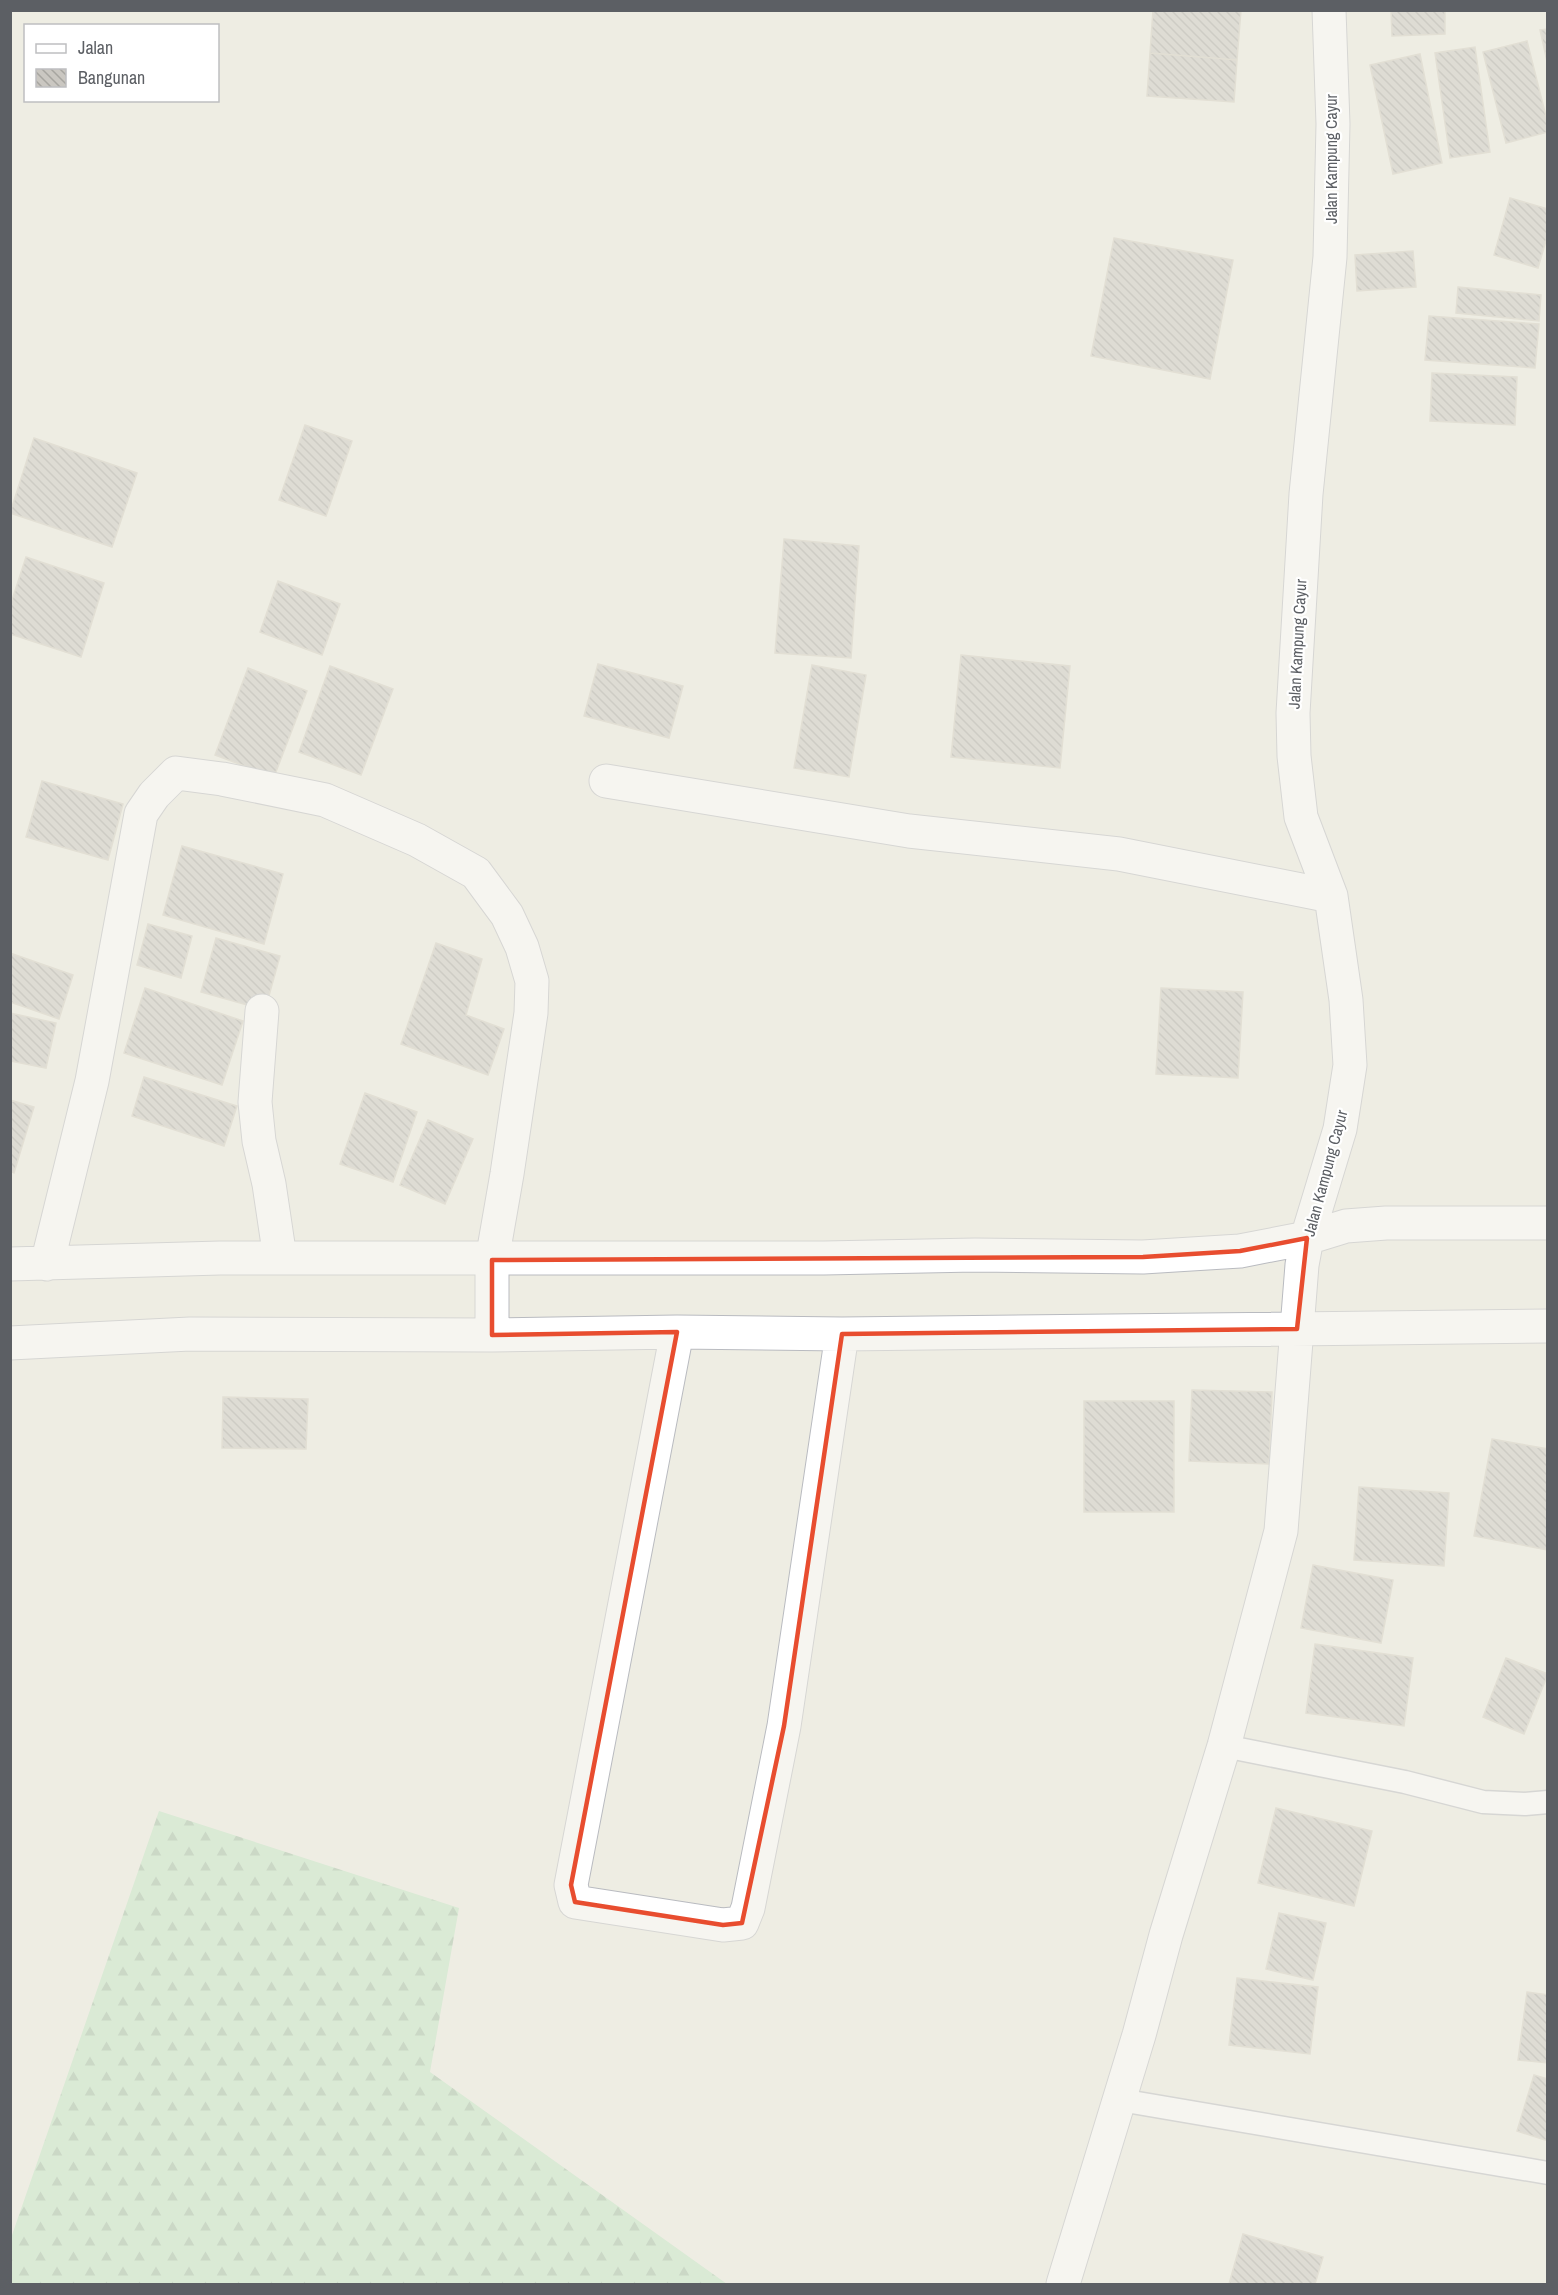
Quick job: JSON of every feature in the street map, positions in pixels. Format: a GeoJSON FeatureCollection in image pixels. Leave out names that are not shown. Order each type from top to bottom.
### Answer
{"type":"FeatureCollection","features":[{"type":"Feature","properties":{"kind":"street","name":"Jalan Kampung Cayur"},"geometry":{"type":"LineString","coordinates":[[1063,2284],[1120,2100],[1166,1935],[1224,1746],[1281,1531],[1304,1251],[1340,1130],[1350,1065],[1346,1000],[1331,896],[1301,817],[1294,756],[1293,714],[1306,494],[1330,257],[1333,124],[1329,10]]}},
{"type":"Feature","properties":{"kind":"street"},"geometry":{"type":"LineString","coordinates":[[46,1264],[92,1081],[141,814],[154,795],[176,773],[222,778],[325,800],[417,840],[476,873],[507,915],[522,948],[532,981],[531,1012],[492,1260],[492,1335]]}},
{"type":"Feature","properties":{"kind":"street"},"geometry":{"type":"LineString","coordinates":[[606,781],[909,831],[1119,854],[1331,896]]}},
{"type":"Feature","properties":{"kind":"street"},"geometry":{"type":"LineString","coordinates":[[262,1011],[255,1102],[259,1141],[269,1184],[280,1258]]}},
{"type":"Feature","properties":{"kind":"street"},"geometry":{"type":"LineString","coordinates":[[10,1264],[280,1258],[492,1260],[975,1255],[1143,1257],[1240,1251],[1304,1251],[1346,1226],[1386,1223],[1548,1223]]}},
{"type":"Feature","properties":{"kind":"street"},"geometry":{"type":"LineString","coordinates":[[10,1343],[190,1334],[492,1335],[677,1332],[842,1335],[1298,1319],[1548,1326]]}},
{"type":"Feature","properties":{"kind":"street"},"geometry":{"type":"LineString","coordinates":[[677,1332],[571,1885],[576,1902],[723,1925],[742,1923],[750,1897],[784,1726],[842,1335]]}},
{"type":"Feature","properties":{"kind":"lane"},"geometry":{"type":"LineString","coordinates":[[1224,1746],[1405,1782],[1483,1802],[1524,1804],[1548,1802]]}},
{"type":"Feature","properties":{"kind":"lane"},"geometry":{"type":"LineString","coordinates":[[1120,2100],[1548,2173]]}},
{"type":"Feature","properties":{"kind":"highlighted area"},"geometry":{"type":"Polygon","coordinates":[[[1307,1238],[1297,1329],[842,1334],[784,1726],[742,1923],[723,1925],[575,1902],[571,1885],[677,1332],[492,1335],[492,1260],[1143,1257],[1240,1251],[1307,1238]]]}},
{"type":"Feature","properties":{"kind":"green space"},"geometry":{"type":"Polygon","coordinates":[[[159,1811],[459,1908],[430,2072],[727,2284],[11,2284],[11,2238],[159,1811]]]}},
{"type":"Feature","properties":{"kind":"building"},"geometry":{"type":"Polygon","coordinates":[[[1153,10],[1241,10],[1237,60],[1150,53],[1153,10]]]}},
{"type":"Feature","properties":{"kind":"building"},"geometry":{"type":"Polygon","coordinates":[[[1391,10],[1445,10],[1445,34],[1392,36],[1391,10]]]}},
{"type":"Feature","properties":{"kind":"building"},"geometry":{"type":"Polygon","coordinates":[[[1548,29],[1548,66],[1540,30],[1548,29]]]}},
{"type":"Feature","properties":{"kind":"building"},"geometry":{"type":"Polygon","coordinates":[[[1527,41],[1548,132],[1506,143],[1483,52],[1527,41]]]}},
{"type":"Feature","properties":{"kind":"building"},"geometry":{"type":"Polygon","coordinates":[[[1475,47],[1490,152],[1450,158],[1435,53],[1475,47]]]}},
{"type":"Feature","properties":{"kind":"building"},"geometry":{"type":"Polygon","coordinates":[[[1150,53],[1237,60],[1234,102],[1147,96],[1150,53]]]}},
{"type":"Feature","properties":{"kind":"building"},"geometry":{"type":"Polygon","coordinates":[[[1420,54],[1442,163],[1393,174],[1370,65],[1420,54]]]}},
{"type":"Feature","properties":{"kind":"building"},"geometry":{"type":"Polygon","coordinates":[[[1510,198],[1548,209],[1548,234],[1538,268],[1494,255],[1510,198]]]}},
{"type":"Feature","properties":{"kind":"building"},"geometry":{"type":"Polygon","coordinates":[[[1114,238],[1233,260],[1210,379],[1091,356],[1114,238]]]}},
{"type":"Feature","properties":{"kind":"building"},"geometry":{"type":"Polygon","coordinates":[[[1413,251],[1416,287],[1357,291],[1355,255],[1413,251]]]}},
{"type":"Feature","properties":{"kind":"building"},"geometry":{"type":"Polygon","coordinates":[[[1458,287],[1541,295],[1539,321],[1456,313],[1458,287]]]}},
{"type":"Feature","properties":{"kind":"building"},"geometry":{"type":"Polygon","coordinates":[[[1429,316],[1539,324],[1535,368],[1425,360],[1429,316]]]}},
{"type":"Feature","properties":{"kind":"building"},"geometry":{"type":"Polygon","coordinates":[[[1432,373],[1517,377],[1515,425],[1430,421],[1432,373]]]}},
{"type":"Feature","properties":{"kind":"building"},"geometry":{"type":"Polygon","coordinates":[[[305,425],[352,441],[326,516],[279,500],[305,425]]]}},
{"type":"Feature","properties":{"kind":"building"},"geometry":{"type":"Polygon","coordinates":[[[34,438],[137,473],[112,547],[10,513],[34,438]]]}},
{"type":"Feature","properties":{"kind":"building"},"geometry":{"type":"Polygon","coordinates":[[[784,539],[859,546],[851,658],[775,653],[784,539]]]}},
{"type":"Feature","properties":{"kind":"building"},"geometry":{"type":"Polygon","coordinates":[[[26,557],[104,583],[81,657],[10,634],[10,606],[26,557]]]}},
{"type":"Feature","properties":{"kind":"building"},"geometry":{"type":"Polygon","coordinates":[[[278,581],[340,604],[322,655],[260,632],[278,581]]]}},
{"type":"Feature","properties":{"kind":"building"},"geometry":{"type":"Polygon","coordinates":[[[961,655],[1070,666],[1060,768],[951,757],[961,655]]]}},
{"type":"Feature","properties":{"kind":"building"},"geometry":{"type":"Polygon","coordinates":[[[598,664],[683,686],[669,738],[584,716],[598,664]]]}},
{"type":"Feature","properties":{"kind":"building"},"geometry":{"type":"Polygon","coordinates":[[[812,665],[866,675],[849,777],[794,768],[812,665]]]}},
{"type":"Feature","properties":{"kind":"building"},"geometry":{"type":"Polygon","coordinates":[[[330,666],[393,689],[361,775],[299,752],[330,666]]]}},
{"type":"Feature","properties":{"kind":"building"},"geometry":{"type":"Polygon","coordinates":[[[248,668],[307,691],[274,777],[215,755],[248,668]]]}},
{"type":"Feature","properties":{"kind":"building"},"geometry":{"type":"Polygon","coordinates":[[[42,781],[123,804],[108,860],[26,837],[42,781]]]}},
{"type":"Feature","properties":{"kind":"building"},"geometry":{"type":"Polygon","coordinates":[[[182,846],[283,874],[264,944],[163,915],[182,846]]]}},
{"type":"Feature","properties":{"kind":"building"},"geometry":{"type":"Polygon","coordinates":[[[148,924],[192,936],[181,978],[137,965],[148,924]]]}},
{"type":"Feature","properties":{"kind":"building"},"geometry":{"type":"Polygon","coordinates":[[[216,938],[280,956],[265,1010],[201,992],[216,938]]]}},
{"type":"Feature","properties":{"kind":"building"},"geometry":{"type":"Polygon","coordinates":[[[436,943],[482,959],[466,1015],[504,1029],[488,1075],[401,1044],[436,943]]]}},
{"type":"Feature","properties":{"kind":"building"},"geometry":{"type":"Polygon","coordinates":[[[10,953],[73,975],[59,1019],[10,1002],[10,953]]]}},
{"type":"Feature","properties":{"kind":"building"},"geometry":{"type":"Polygon","coordinates":[[[145,988],[243,1021],[222,1085],[124,1053],[145,988]]]}},
{"type":"Feature","properties":{"kind":"building"},"geometry":{"type":"Polygon","coordinates":[[[1161,988],[1243,992],[1238,1078],[1156,1074],[1161,988]]]}},
{"type":"Feature","properties":{"kind":"building"},"geometry":{"type":"Polygon","coordinates":[[[10,1013],[56,1023],[46,1068],[10,1061],[10,1013]]]}},
{"type":"Feature","properties":{"kind":"building"},"geometry":{"type":"Polygon","coordinates":[[[144,1077],[237,1106],[224,1146],[132,1116],[144,1077]]]}},
{"type":"Feature","properties":{"kind":"building"},"geometry":{"type":"Polygon","coordinates":[[[365,1093],[417,1112],[393,1182],[340,1164],[365,1093]]]}},
{"type":"Feature","properties":{"kind":"building"},"geometry":{"type":"Polygon","coordinates":[[[10,1100],[34,1107],[14,1173],[10,1171],[10,1100]]]}},
{"type":"Feature","properties":{"kind":"building"},"geometry":{"type":"Polygon","coordinates":[[[428,1120],[473,1139],[445,1204],[400,1185],[428,1120]]]}},
{"type":"Feature","properties":{"kind":"building"},"geometry":{"type":"Polygon","coordinates":[[[1192,1390],[1272,1392],[1269,1464],[1189,1461],[1192,1390]]]}},
{"type":"Feature","properties":{"kind":"building"},"geometry":{"type":"Polygon","coordinates":[[[223,1397],[308,1399],[306,1449],[222,1448],[223,1397]]]}},
{"type":"Feature","properties":{"kind":"building"},"geometry":{"type":"Polygon","coordinates":[[[1084,1401],[1174,1401],[1174,1512],[1084,1512],[1084,1401]]]}},
{"type":"Feature","properties":{"kind":"building"},"geometry":{"type":"Polygon","coordinates":[[[1492,1439],[1548,1449],[1548,1550],[1474,1536],[1492,1439]]]}},
{"type":"Feature","properties":{"kind":"building"},"geometry":{"type":"Polygon","coordinates":[[[1359,1487],[1449,1493],[1444,1566],[1354,1560],[1359,1487]]]}},
{"type":"Feature","properties":{"kind":"building"},"geometry":{"type":"Polygon","coordinates":[[[1313,1565],[1393,1580],[1381,1643],[1301,1628],[1313,1565]]]}},
{"type":"Feature","properties":{"kind":"building"},"geometry":{"type":"Polygon","coordinates":[[[1315,1644],[1413,1658],[1404,1726],[1306,1713],[1315,1644]]]}},
{"type":"Feature","properties":{"kind":"building"},"geometry":{"type":"Polygon","coordinates":[[[1506,1658],[1548,1674],[1524,1734],[1483,1717],[1506,1658]]]}},
{"type":"Feature","properties":{"kind":"building"},"geometry":{"type":"Polygon","coordinates":[[[1276,1808],[1372,1831],[1354,1906],[1258,1883],[1276,1808]]]}},
{"type":"Feature","properties":{"kind":"building"},"geometry":{"type":"Polygon","coordinates":[[[1279,1913],[1326,1923],[1313,1980],[1266,1969],[1279,1913]]]}},
{"type":"Feature","properties":{"kind":"building"},"geometry":{"type":"Polygon","coordinates":[[[1237,1978],[1318,1987],[1310,2054],[1229,2045],[1237,1978]]]}},
{"type":"Feature","properties":{"kind":"building"},"geometry":{"type":"Polygon","coordinates":[[[1527,1992],[1548,1995],[1548,2063],[1518,2060],[1527,1992]]]}},
{"type":"Feature","properties":{"kind":"building"},"geometry":{"type":"Polygon","coordinates":[[[1534,2075],[1548,2079],[1548,2141],[1517,2131],[1534,2075]]]}},
{"type":"Feature","properties":{"kind":"building"},"geometry":{"type":"Polygon","coordinates":[[[1243,2234],[1323,2257],[1315,2284],[1229,2284],[1243,2234]]]}}]}
